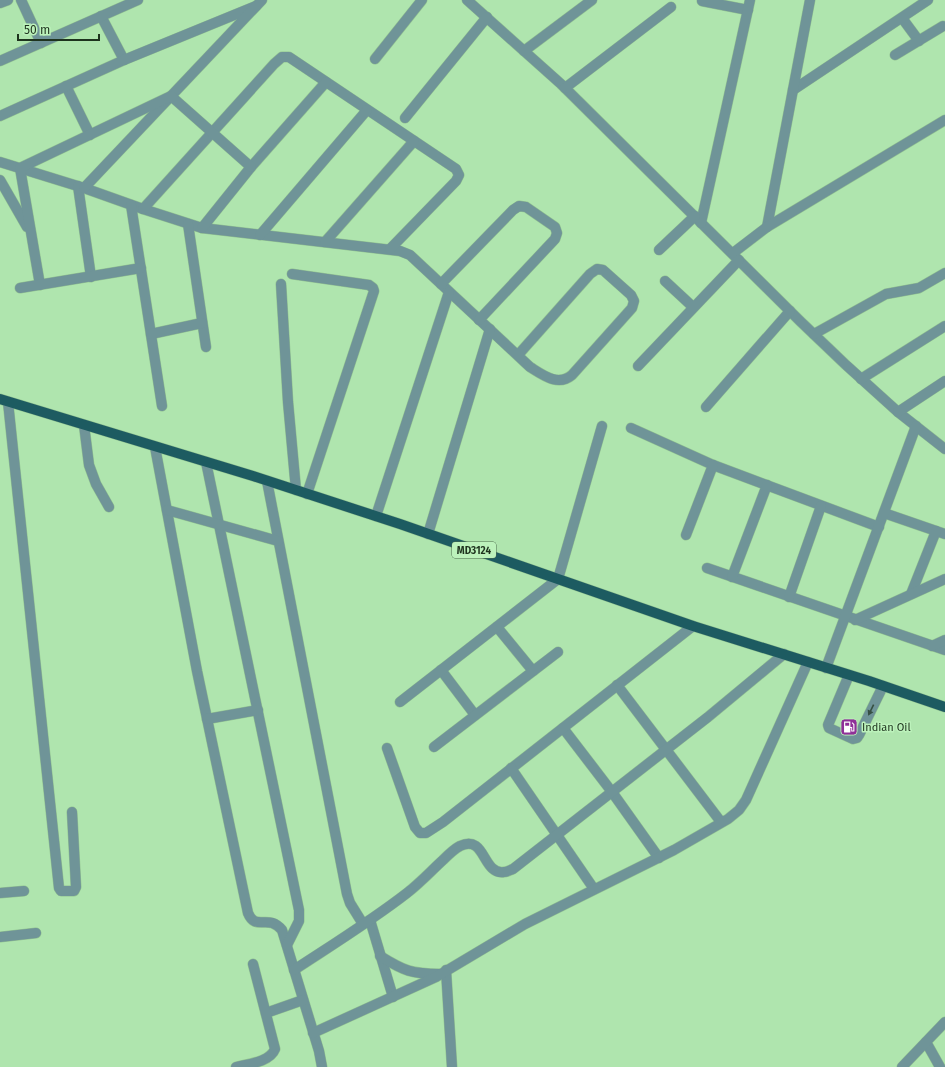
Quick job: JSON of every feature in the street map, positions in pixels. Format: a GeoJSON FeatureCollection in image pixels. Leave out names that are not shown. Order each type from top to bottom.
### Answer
{"type":"FeatureCollection","features":[{"type":"Feature","properties":{"kind":"main road","name":"MD3124"},"geometry":{"type":"LineString","coordinates":[[4,400],[376,516],[692,626],[849,674],[945,707]]}},
{"type":"Feature","properties":{"kind":"street"},"geometry":{"type":"LineString","coordinates":[[0,3],[8,0]]}},
{"type":"Feature","properties":{"kind":"street"},"geometry":{"type":"LineString","coordinates":[[21,0],[41,43]]}},
{"type":"Feature","properties":{"kind":"street"},"geometry":{"type":"LineString","coordinates":[[0,61],[138,0]]}},
{"type":"Feature","properties":{"kind":"street"},"geometry":{"type":"LineString","coordinates":[[375,59],[422,0]]}},
{"type":"Feature","properties":{"kind":"street"},"geometry":{"type":"LineString","coordinates":[[467,0],[565,88],[790,311],[861,379],[898,412],[945,449]]}},
{"type":"Feature","properties":{"kind":"street"},"geometry":{"type":"LineString","coordinates":[[524,50],[592,0]]}},
{"type":"Feature","properties":{"kind":"street"},"geometry":{"type":"LineString","coordinates":[[659,250],[698,219],[749,5],[702,0]]}},
{"type":"Feature","properties":{"kind":"street"},"geometry":{"type":"LineString","coordinates":[[767,227],[810,0]]}},
{"type":"Feature","properties":{"kind":"street"},"geometry":{"type":"LineString","coordinates":[[793,90],[928,0]]}},
{"type":"Feature","properties":{"kind":"street"},"geometry":{"type":"LineString","coordinates":[[0,116],[124,60],[259,3]]}},
{"type":"Feature","properties":{"kind":"street"},"geometry":{"type":"LineString","coordinates":[[81,187],[171,96],[259,3]]}},
{"type":"Feature","properties":{"kind":"street"},"geometry":{"type":"LineString","coordinates":[[565,88],[671,7]]}},
{"type":"Feature","properties":{"kind":"street"},"geometry":{"type":"LineString","coordinates":[[101,16],[124,60]]}},
{"type":"Feature","properties":{"kind":"street"},"geometry":{"type":"LineString","coordinates":[[405,118],[487,17]]}},
{"type":"Feature","properties":{"kind":"street"},"geometry":{"type":"LineString","coordinates":[[902,18],[919,41]]}},
{"type":"Feature","properties":{"kind":"street"},"geometry":{"type":"LineString","coordinates":[[895,55],[943,26]]}},
{"type":"Feature","properties":{"kind":"street"},"geometry":{"type":"LineString","coordinates":[[143,209],[274,64],[282,57],[289,57],[456,169],[458,175],[456,181],[390,249]]}},
{"type":"Feature","properties":{"kind":"street"},"geometry":{"type":"LineString","coordinates":[[202,228],[251,167],[326,82]]}},
{"type":"Feature","properties":{"kind":"street"},"geometry":{"type":"LineString","coordinates":[[66,86],[90,135]]}},
{"type":"Feature","properties":{"kind":"street"},"geometry":{"type":"LineString","coordinates":[[171,96],[251,167]]}},
{"type":"Feature","properties":{"kind":"street"},"geometry":{"type":"LineString","coordinates":[[20,168],[171,96]]}},
{"type":"Feature","properties":{"kind":"street"},"geometry":{"type":"LineString","coordinates":[[260,235],[367,110]]}},
{"type":"Feature","properties":{"kind":"street"},"geometry":{"type":"LineString","coordinates":[[638,366],[693,307],[736,256],[767,227],[945,120]]}},
{"type":"Feature","properties":{"kind":"street"},"geometry":{"type":"LineString","coordinates":[[325,242],[414,141]]}},
{"type":"Feature","properties":{"kind":"street"},"geometry":{"type":"LineString","coordinates":[[0,162],[81,187],[202,228],[400,251],[410,256],[530,367],[543,376],[556,380],[566,380],[632,308],[634,301],[631,295],[603,270],[596,269],[565,301],[518,355]]}},
{"type":"Feature","properties":{"kind":"street"},"geometry":{"type":"LineString","coordinates":[[20,168],[40,285]]}},
{"type":"Feature","properties":{"kind":"street"},"geometry":{"type":"LineString","coordinates":[[0,180],[31,234]]}},
{"type":"Feature","properties":{"kind":"street"},"geometry":{"type":"LineString","coordinates":[[81,187],[91,277]]}},
{"type":"Feature","properties":{"kind":"street"},"geometry":{"type":"LineString","coordinates":[[131,205],[162,406]]}},
{"type":"Feature","properties":{"kind":"street"},"geometry":{"type":"LineString","coordinates":[[441,284],[513,210],[520,206],[526,207],[555,228],[557,233],[555,239],[479,320]]}},
{"type":"Feature","properties":{"kind":"street"},"geometry":{"type":"LineString","coordinates":[[188,224],[206,347]]}},
{"type":"Feature","properties":{"kind":"street"},"geometry":{"type":"LineString","coordinates":[[20,288],[141,268]]}},
{"type":"Feature","properties":{"kind":"street"},"geometry":{"type":"LineString","coordinates":[[814,334],[886,294],[919,288],[945,273]]}},
{"type":"Feature","properties":{"kind":"street"},"geometry":{"type":"LineString","coordinates":[[292,274],[369,285],[374,291],[307,494]]}},
{"type":"Feature","properties":{"kind":"street"},"geometry":{"type":"LineString","coordinates":[[666,281],[693,307]]}},
{"type":"Feature","properties":{"kind":"street"},"geometry":{"type":"LineString","coordinates":[[281,284],[288,402],[296,490]]}},
{"type":"Feature","properties":{"kind":"street"},"geometry":{"type":"LineString","coordinates":[[376,516],[449,292]]}},
{"type":"Feature","properties":{"kind":"street"},"geometry":{"type":"LineString","coordinates":[[706,407],[790,311]]}},
{"type":"Feature","properties":{"kind":"street"},"geometry":{"type":"LineString","coordinates":[[151,334],[202,323]]}},
{"type":"Feature","properties":{"kind":"street"},"geometry":{"type":"LineString","coordinates":[[861,379],[945,326]]}},
{"type":"Feature","properties":{"kind":"street"},"geometry":{"type":"LineString","coordinates":[[428,534],[490,329]]}},
{"type":"Feature","properties":{"kind":"street"},"geometry":{"type":"LineString","coordinates":[[898,412],[945,381]]}},
{"type":"Feature","properties":{"kind":"street"},"geometry":{"type":"LineString","coordinates":[[4,400],[59,888],[61,891],[74,890],[76,887],[72,812]]}},
{"type":"Feature","properties":{"kind":"street"},"geometry":{"type":"LineString","coordinates":[[84,425],[89,465],[96,484],[109,508]]}},
{"type":"Feature","properties":{"kind":"street"},"geometry":{"type":"LineString","coordinates":[[400,702],[558,579],[602,426]]}},
{"type":"Feature","properties":{"kind":"street"},"geometry":{"type":"LineString","coordinates":[[826,668],[850,618],[879,527],[916,426]]}},
{"type":"Feature","properties":{"kind":"street"},"geometry":{"type":"LineString","coordinates":[[632,428],[713,465],[879,527]]}},
{"type":"Feature","properties":{"kind":"street"},"geometry":{"type":"LineString","coordinates":[[155,447],[207,719],[248,913],[251,919],[256,922],[270,922],[277,924],[282,930],[302,1000],[319,1051],[322,1067]]}},
{"type":"Feature","properties":{"kind":"street"},"geometry":{"type":"LineString","coordinates":[[206,462],[299,910],[299,921],[286,946]]}},
{"type":"Feature","properties":{"kind":"street"},"geometry":{"type":"LineString","coordinates":[[686,535],[713,465]]}},
{"type":"Feature","properties":{"kind":"street"},"geometry":{"type":"LineString","coordinates":[[267,481],[347,894],[350,904],[366,922],[380,956],[393,997]]}},
{"type":"Feature","properties":{"kind":"street"},"geometry":{"type":"LineString","coordinates":[[732,577],[767,485]]}},
{"type":"Feature","properties":{"kind":"street"},"geometry":{"type":"LineString","coordinates":[[789,597],[821,506]]}},
{"type":"Feature","properties":{"kind":"street"},"geometry":{"type":"LineString","coordinates":[[167,510],[278,541]]}},
{"type":"Feature","properties":{"kind":"street"},"geometry":{"type":"LineString","coordinates":[[884,513],[940,532],[911,594]]}},
{"type":"Feature","properties":{"kind":"street"},"geometry":{"type":"LineString","coordinates":[[707,568],[945,650]]}},
{"type":"Feature","properties":{"kind":"street"},"geometry":{"type":"LineString","coordinates":[[850,618],[945,579]]}},
{"type":"Feature","properties":{"kind":"street"},"geometry":{"type":"LineString","coordinates":[[388,748],[415,827],[420,833],[426,833],[434,829],[692,626]]}},
{"type":"Feature","properties":{"kind":"street"},"geometry":{"type":"LineString","coordinates":[[497,627],[533,671]]}},
{"type":"Feature","properties":{"kind":"street"},"geometry":{"type":"LineString","coordinates":[[932,646],[945,640]]}},
{"type":"Feature","properties":{"kind":"street"},"geometry":{"type":"LineString","coordinates":[[434,747],[558,652]]}},
{"type":"Feature","properties":{"kind":"street"},"geometry":{"type":"LineString","coordinates":[[294,970],[366,922],[409,891],[451,852],[460,846],[470,844],[478,847],[491,867],[496,871],[504,872],[513,869],[708,717],[784,654]]}},
{"type":"Feature","properties":{"kind":"street"},"geometry":{"type":"LineString","coordinates":[[313,1034],[436,977],[525,924],[658,858],[721,822],[738,810],[746,800],[808,662]]}},
{"type":"Feature","properties":{"kind":"street"},"geometry":{"type":"LineString","coordinates":[[441,670],[475,716]]}},
{"type":"Feature","properties":{"kind":"street"},"geometry":{"type":"LineString","coordinates":[[849,674],[828,725],[829,728],[853,739],[857,738],[859,735],[883,686]]}},
{"type":"Feature","properties":{"kind":"street"},"geometry":{"type":"LineString","coordinates":[[618,685],[721,822]]}},
{"type":"Feature","properties":{"kind":"street"},"geometry":{"type":"LineString","coordinates":[[207,719],[258,710]]}},
{"type":"Feature","properties":{"kind":"street"},"geometry":{"type":"LineString","coordinates":[[563,728],[612,792],[658,858]]}},
{"type":"Feature","properties":{"kind":"street"},"geometry":{"type":"LineString","coordinates":[[511,768],[594,889]]}},
{"type":"Feature","properties":{"kind":"street"},"geometry":{"type":"LineString","coordinates":[[0,893],[24,891]]}},
{"type":"Feature","properties":{"kind":"street"},"geometry":{"type":"LineString","coordinates":[[0,937],[36,933]]}},
{"type":"Feature","properties":{"kind":"street"},"geometry":{"type":"LineString","coordinates":[[380,956],[398,968],[419,974],[443,972]]}},
{"type":"Feature","properties":{"kind":"street"},"geometry":{"type":"LineString","coordinates":[[236,1067],[267,1058],[273,1054],[274,1049],[253,964]]}},
{"type":"Feature","properties":{"kind":"street"},"geometry":{"type":"LineString","coordinates":[[443,972],[452,1067]]}},
{"type":"Feature","properties":{"kind":"street"},"geometry":{"type":"LineString","coordinates":[[266,1013],[302,1000]]}},
{"type":"Feature","properties":{"kind":"street"},"geometry":{"type":"LineString","coordinates":[[902,1067],[945,1022]]}},
{"type":"Feature","properties":{"kind":"street"},"geometry":{"type":"LineString","coordinates":[[926,1042],[940,1067]]}},
{"type":"Feature","properties":{"kind":"place","name":"Indian Oil"},"geometry":{"type":"Point","coordinates":[849,727]}}]}
